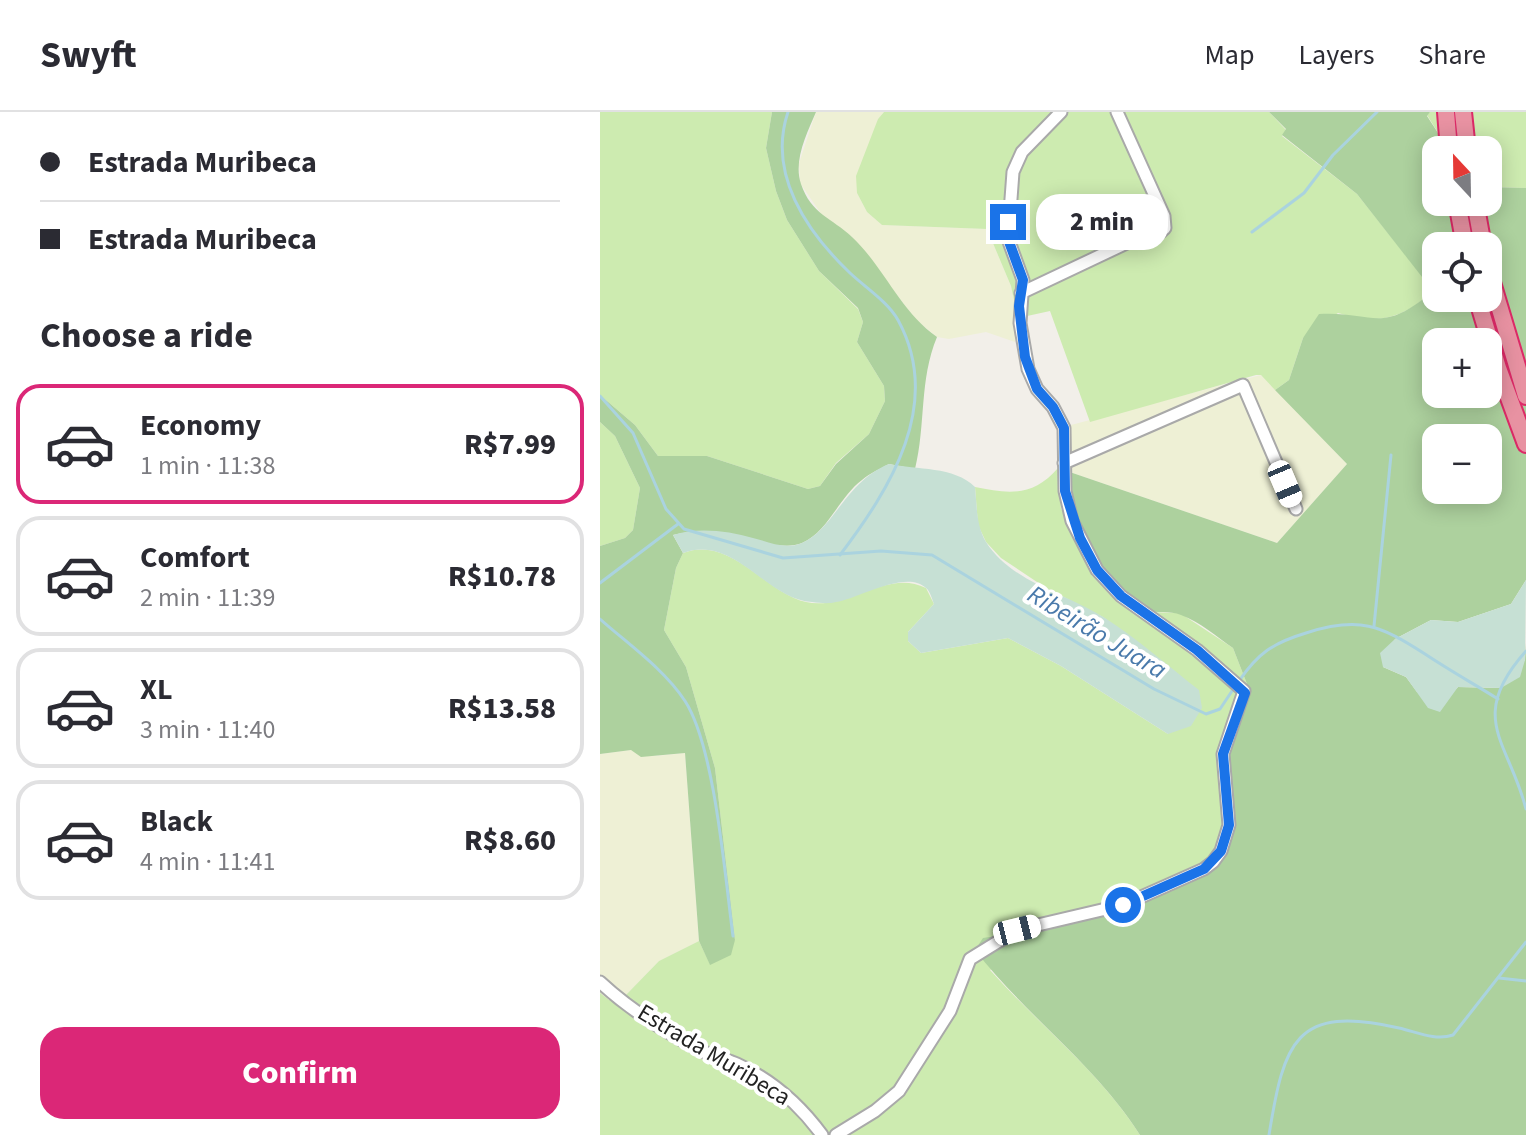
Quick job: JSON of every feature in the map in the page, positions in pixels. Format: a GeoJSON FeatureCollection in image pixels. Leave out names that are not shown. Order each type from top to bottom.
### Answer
{"type":"FeatureCollection","features":[{"type":"Feature","properties":{"kind":"highway"},"geometry":{"type":"LineString","coordinates":[[1446,112],[1448,136]]}},
{"type":"Feature","properties":{"kind":"highway"},"geometry":{"type":"LineString","coordinates":[[1463,112],[1466,136]]}},
{"type":"Feature","properties":{"kind":"highway"},"geometry":{"type":"LineString","coordinates":[[1481,312],[1526,444]]}},
{"type":"Feature","properties":{"kind":"highway"},"geometry":{"type":"LineString","coordinates":[[1501,312],[1526,396]]}},
{"type":"Feature","properties":{"kind":"street"},"geometry":{"type":"LineString","coordinates":[[836,1135],[875,1111],[899,1091],[950,1011],[970,959],[1017,930],[1123,905],[1204,869],[1227,839],[1230,807],[1223,754],[1244,691],[1197,650],[1133,607],[1097,570],[1072,521],[1065,491],[1064,428],[1053,407],[1037,389],[1025,357],[1023,280],[1008,239],[1013,172],[1022,152],[1061,112]]}},
{"type":"Feature","properties":{"kind":"street"},"geometry":{"type":"LineString","coordinates":[[1021,293],[1133,240],[1157,235],[1165,228],[1164,216],[1117,112]]}},
{"type":"Feature","properties":{"kind":"street"},"geometry":{"type":"LineString","coordinates":[[1064,463],[1243,385],[1296,509]]}},
{"type":"Feature","properties":{"kind":"street","name":"Estrada Muribeca"},"geometry":{"type":"LineString","coordinates":[[600,982],[667,1030],[766,1082],[802,1108],[822,1135]]}},
{"type":"Feature","properties":{"kind":"green space"},"geometry":{"type":"Polygon","coordinates":[[[600,112],[772,112],[766,148],[776,191],[787,220],[819,271],[858,309],[863,322],[857,342],[884,386],[885,401],[869,434],[836,463],[820,486],[808,489],[707,456],[658,456],[635,425],[600,395],[600,112]]]}},
{"type":"Feature","properties":{"kind":"green space"},"geometry":{"type":"Polygon","coordinates":[[[772,112],[816,112],[800,157],[799,175],[805,194],[816,209],[863,249],[913,315],[937,337],[925,386],[915,469],[889,464],[868,475],[854,487],[819,531],[802,543],[776,545],[708,532],[673,535],[683,553],[676,568],[664,630],[686,667],[715,768],[735,940],[731,955],[710,965],[699,941],[685,753],[641,757],[631,750],[600,754],[600,546],[625,538],[633,530],[640,488],[615,436],[600,422],[600,395],[635,425],[658,456],[707,456],[808,489],[820,486],[836,464],[869,434],[885,401],[884,386],[857,342],[863,322],[858,308],[819,271],[787,220],[776,191],[766,148],[772,112]]]}},
{"type":"Feature","properties":{"kind":"green space"},"geometry":{"type":"Polygon","coordinates":[[[816,112],[884,112],[878,119],[857,193],[867,212],[882,225],[987,229],[1011,286],[1019,316],[1015,342],[986,332],[949,339],[937,337],[916,320],[852,237],[826,221],[800,183],[799,163],[816,112]]]}},
{"type":"Feature","properties":{"kind":"green space"},"geometry":{"type":"Polygon","coordinates":[[[884,112],[1269,112],[1286,130],[1282,136],[1357,194],[1422,276],[1422,300],[1400,313],[1378,319],[1338,313],[1303,338],[1289,380],[1275,390],[1261,375],[1256,375],[1090,422],[1050,311],[1018,318],[1011,286],[987,229],[882,225],[867,212],[857,193],[856,176],[878,119],[884,112]]]}},
{"type":"Feature","properties":{"kind":"green space"},"geometry":{"type":"Polygon","coordinates":[[[1269,112],[1430,112],[1427,116],[1440,136],[1422,136],[1422,216],[1502,216],[1502,187],[1526,188],[1526,580],[1511,604],[1458,622],[1431,620],[1395,639],[1383,667],[1406,677],[1417,692],[1447,698],[1458,687],[1501,688],[1525,660],[1526,643],[1526,1135],[1140,1135],[1102,1085],[975,950],[983,938],[1046,928],[1198,873],[1218,849],[1227,816],[1218,755],[1224,730],[1247,684],[1233,648],[1188,618],[1145,610],[1106,587],[1080,553],[1071,533],[1058,468],[1277,543],[1347,464],[1275,390],[1289,380],[1303,338],[1319,314],[1388,317],[1422,300],[1422,312],[1502,312],[1502,232],[1422,232],[1422,277],[1357,194],[1282,135],[1286,129],[1269,112]]]}},
{"type":"Feature","properties":{"kind":"green space"},"geometry":{"type":"Polygon","coordinates":[[[1430,112],[1526,112],[1526,188],[1502,187],[1502,136],[1440,136],[1427,115],[1430,112]]]}},
{"type":"Feature","properties":{"kind":"green space"},"geometry":{"type":"Polygon","coordinates":[[[1261,375],[1347,464],[1277,543],[1058,468],[1071,425],[1261,375]]]}},
{"type":"Feature","properties":{"kind":"green space"},"geometry":{"type":"Polygon","coordinates":[[[600,422],[615,436],[640,488],[633,530],[625,538],[600,546],[600,422]]]}},
{"type":"Feature","properties":{"kind":"green space"},"geometry":{"type":"Polygon","coordinates":[[[889,464],[946,472],[975,487],[980,529],[997,556],[1025,577],[1105,618],[1199,690],[1202,708],[1191,726],[1168,734],[1061,666],[1008,638],[921,653],[908,641],[908,632],[934,604],[927,589],[917,583],[895,583],[833,603],[812,602],[795,598],[718,552],[701,550],[683,553],[673,535],[713,531],[784,546],[796,545],[813,537],[862,482],[889,464]]]}},
{"type":"Feature","properties":{"kind":"green space"},"geometry":{"type":"Polygon","coordinates":[[[1058,468],[1061,509],[1148,612],[1180,613],[1233,648],[1247,684],[1231,720],[1227,816],[1218,849],[1198,873],[990,970],[1088,1069],[1140,1135],[600,1135],[600,993],[609,1000],[625,996],[659,961],[699,941],[710,964],[735,940],[715,768],[686,667],[664,630],[676,568],[683,553],[700,550],[717,552],[747,567],[776,588],[806,602],[837,601],[897,583],[926,588],[934,604],[908,632],[908,641],[921,653],[1008,638],[1061,666],[1168,734],[1148,651],[1103,617],[1046,588],[1001,558],[986,542],[978,525],[975,487],[1010,492],[1030,489],[1058,468]]]}},
{"type":"Feature","properties":{"kind":"green space"},"geometry":{"type":"Polygon","coordinates":[[[1526,580],[1525,660],[1520,677],[1501,688],[1458,687],[1440,712],[1428,708],[1406,677],[1383,667],[1380,653],[1395,639],[1431,620],[1458,622],[1511,604],[1526,580]]]}},
{"type":"Feature","properties":{"kind":"green space"},"geometry":{"type":"Polygon","coordinates":[[[631,750],[655,756],[685,753],[699,941],[659,961],[625,996],[608,1000],[600,993],[600,754],[631,750]]]}},
{"type":"Feature","properties":{"kind":"waterway"},"geometry":{"type":"LineString","coordinates":[[788,112],[783,135],[783,158],[795,200],[834,257],[894,313],[911,352],[915,383],[913,414],[892,474],[877,502],[840,555]]}},
{"type":"Feature","properties":{"kind":"waterway"},"geometry":{"type":"LineString","coordinates":[[1252,232],[1304,193],[1333,155],[1377,112]]}},
{"type":"Feature","properties":{"kind":"waterway","name":"Ribeirão Juara"},"geometry":{"type":"LineString","coordinates":[[600,396],[633,433],[666,509],[684,529],[783,558],[881,551],[932,555],[1154,689],[1206,714],[1220,709],[1234,688]]}},
{"type":"Feature","properties":{"kind":"waterway"},"geometry":{"type":"LineString","coordinates":[[1374,626],[1391,455]]}},
{"type":"Feature","properties":{"kind":"waterway","name":"Ribeirão Juara"},"geometry":{"type":"LineString","coordinates":[[600,583],[678,524]]}},
{"type":"Feature","properties":{"kind":"waterway"},"geometry":{"type":"LineString","coordinates":[[600,619],[667,678],[685,701],[695,722],[711,780],[733,936]]}},
{"type":"Feature","properties":{"kind":"waterway","name":"Ribeirão Juara"},"geometry":{"type":"LineString","coordinates":[[1239,681],[1260,656],[1284,641],[1324,628],[1355,625],[1368,626],[1395,636],[1498,699]]}},
{"type":"Feature","properties":{"kind":"waterway"},"geometry":{"type":"LineString","coordinates":[[1526,651],[1508,674],[1498,695],[1495,713],[1497,730],[1526,809]]}},
{"type":"Feature","properties":{"kind":"waterway"},"geometry":{"type":"LineString","coordinates":[[1269,1135],[1281,1076],[1289,1054],[1301,1038],[1316,1027],[1337,1022],[1364,1022],[1433,1036],[1453,1035],[1526,942]]}},
{"type":"Feature","properties":{"kind":"waterway"},"geometry":{"type":"LineString","coordinates":[[1499,978],[1526,981]]}},
{"type":"Feature","properties":{"kind":"route"},"geometry":{"type":"LineString","coordinates":[[1008,222],[1008,239],[1023,280],[1019,306],[1025,357],[1037,389],[1059,415],[1064,428],[1065,491],[1072,521],[1088,554],[1097,570],[1133,607],[1197,650],[1245,693],[1223,754],[1224,780],[1230,807],[1227,839],[1221,851],[1204,869],[1123,905]]}}]}
